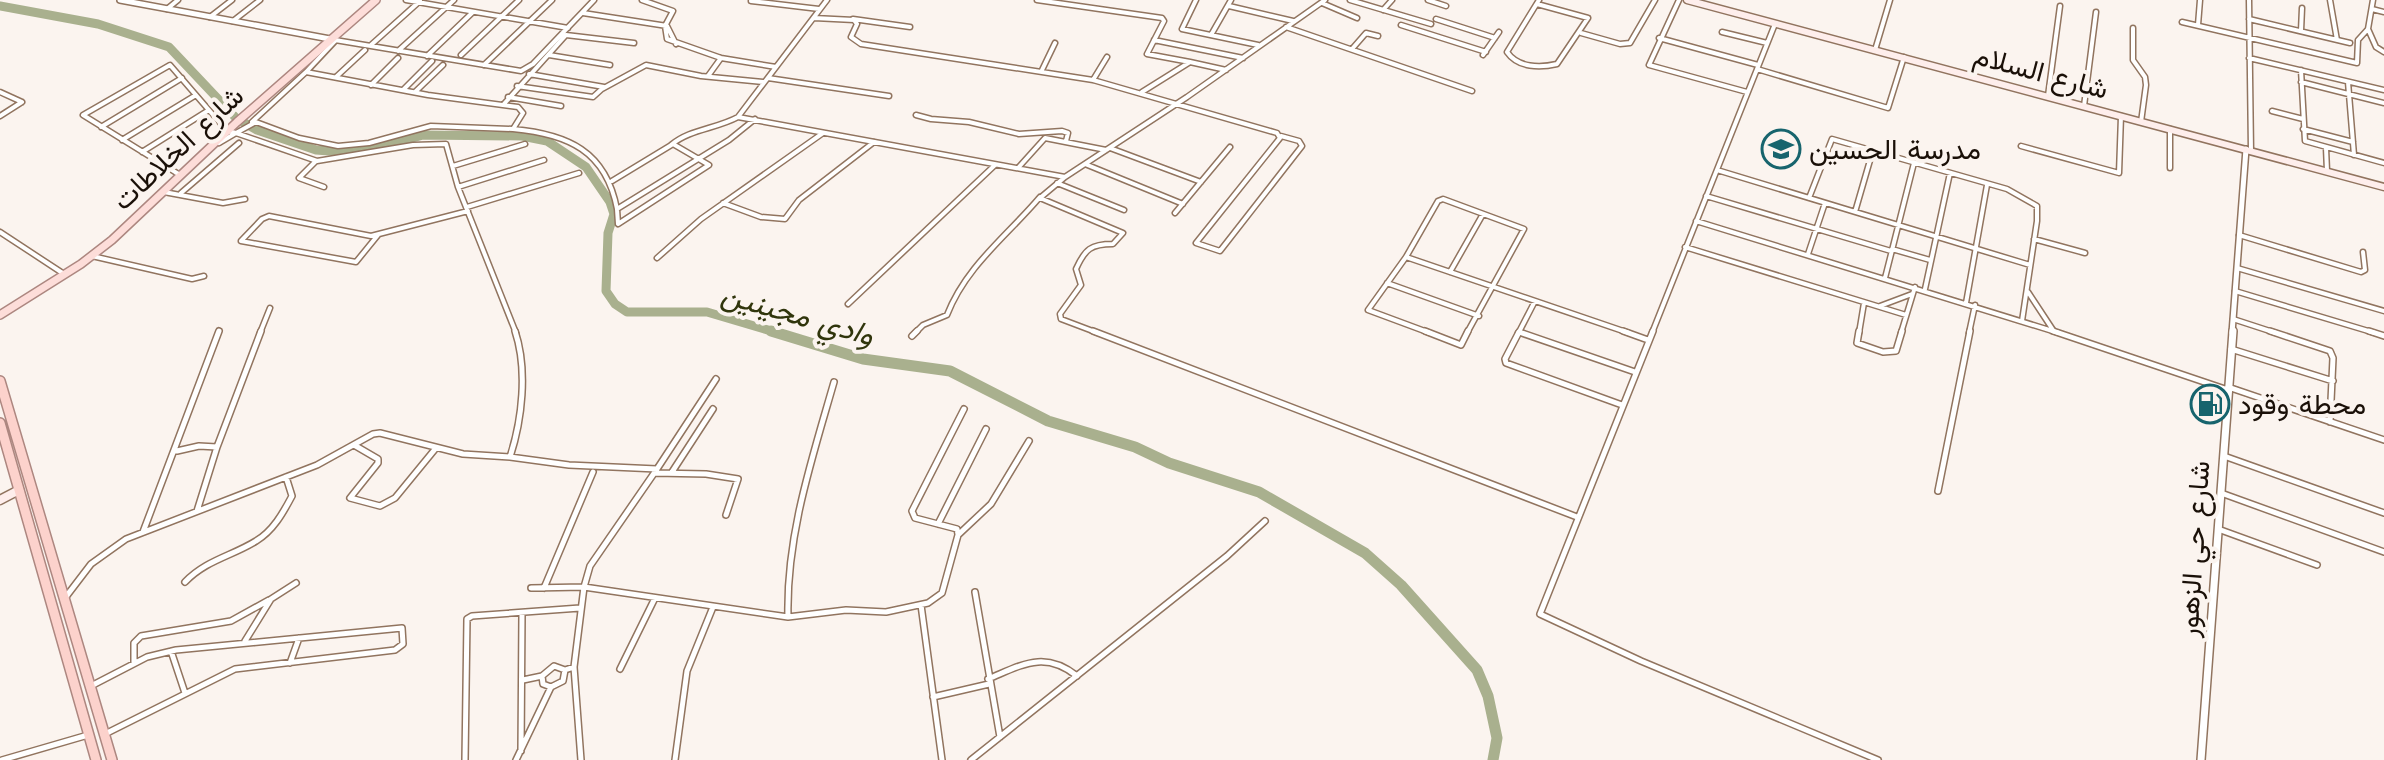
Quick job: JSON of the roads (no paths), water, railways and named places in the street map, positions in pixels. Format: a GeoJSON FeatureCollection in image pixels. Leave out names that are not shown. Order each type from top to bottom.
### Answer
{"type":"FeatureCollection","features":[{"type":"Feature","properties":{"kind":"highway"},"geometry":{"type":"LineString","coordinates":[[0,381],[112,760]]}},
{"type":"Feature","properties":{"kind":"highway"},"geometry":{"type":"LineString","coordinates":[[0,423],[96,760]]}},
{"type":"Feature","properties":{"kind":"main road","name":"شارع الخلاطات"},"geometry":{"type":"LineString","coordinates":[[0,315],[91,256],[207,149],[231,132],[250,109],[376,0]]}},
{"type":"Feature","properties":{"kind":"main road","name":"شارع السلام"},"geometry":{"type":"LineString","coordinates":[[1687,0],[2384,187]]}},
{"type":"Feature","properties":{"kind":"main road"},"geometry":{"type":"LineString","coordinates":[[0,500],[19,490]]}},
{"type":"Feature","properties":{"kind":"street"},"geometry":{"type":"LineString","coordinates":[[120,0],[368,48],[525,70],[594,0]]}},
{"type":"Feature","properties":{"kind":"street"},"geometry":{"type":"LineString","coordinates":[[152,6],[160,0]]}},
{"type":"Feature","properties":{"kind":"street"},"geometry":{"type":"LineString","coordinates":[[167,9],[178,0]]}},
{"type":"Feature","properties":{"kind":"street"},"geometry":{"type":"LineString","coordinates":[[210,17],[232,0]]}},
{"type":"Feature","properties":{"kind":"street"},"geometry":{"type":"LineString","coordinates":[[233,21],[260,0]]}},
{"type":"Feature","properties":{"kind":"street"},"geometry":{"type":"LineString","coordinates":[[406,0],[568,28]]}},
{"type":"Feature","properties":{"kind":"street"},"geometry":{"type":"LineString","coordinates":[[398,51],[454,0]]}},
{"type":"Feature","properties":{"kind":"street"},"geometry":{"type":"LineString","coordinates":[[461,55],[519,0]]}},
{"type":"Feature","properties":{"kind":"street"},"geometry":{"type":"LineString","coordinates":[[484,65],[552,0]]}},
{"type":"Feature","properties":{"kind":"street"},"geometry":{"type":"LineString","coordinates":[[642,0],[673,11],[665,26],[667,39],[676,44],[711,52],[721,58],[776,67]]}},
{"type":"Feature","properties":{"kind":"street"},"geometry":{"type":"LineString","coordinates":[[612,181],[684,134],[721,126],[738,117],[827,0]]}},
{"type":"Feature","properties":{"kind":"street"},"geometry":{"type":"LineString","coordinates":[[1037,0],[1162,18],[1164,21],[1147,54],[1226,70]]}},
{"type":"Feature","properties":{"kind":"street"},"geometry":{"type":"LineString","coordinates":[[1196,0],[1181,28],[1260,45]]}},
{"type":"Feature","properties":{"kind":"street"},"geometry":{"type":"LineString","coordinates":[[1211,35],[1231,0]]}},
{"type":"Feature","properties":{"kind":"street"},"geometry":{"type":"LineString","coordinates":[[1383,10],[1392,0]]}},
{"type":"Feature","properties":{"kind":"street"},"geometry":{"type":"LineString","coordinates":[[1428,0],[1446,6]]}},
{"type":"Feature","properties":{"kind":"street"},"geometry":{"type":"LineString","coordinates":[[1581,33],[1620,44],[1630,43],[1655,0]]}},
{"type":"Feature","properties":{"kind":"street"},"geometry":{"type":"LineString","coordinates":[[1679,0],[1650,56],[1651,66],[1747,92]]}},
{"type":"Feature","properties":{"kind":"street"},"geometry":{"type":"LineString","coordinates":[[1875,50],[1890,0]]}},
{"type":"Feature","properties":{"kind":"street"},"geometry":{"type":"LineString","coordinates":[[2198,25],[2200,0]]}},
{"type":"Feature","properties":{"kind":"street"},"geometry":{"type":"LineString","coordinates":[[2248,150],[2249,0]]}},
{"type":"Feature","properties":{"kind":"street"},"geometry":{"type":"LineString","coordinates":[[2330,0],[2337,40]]}},
{"type":"Feature","properties":{"kind":"street"},"geometry":{"type":"LineString","coordinates":[[2373,0],[2368,29],[2376,47],[2384,52]]}},
{"type":"Feature","properties":{"kind":"street"},"geometry":{"type":"LineString","coordinates":[[335,78],[420,1]]}},
{"type":"Feature","properties":{"kind":"street"},"geometry":{"type":"LineString","coordinates":[[751,1],[820,10]]}},
{"type":"Feature","properties":{"kind":"street"},"geometry":{"type":"LineString","coordinates":[[912,336],[923,325],[947,315],[950,300],[970,270],[1025,218],[1040,197],[1065,177],[1177,104],[1323,1],[1357,18]]}},
{"type":"Feature","properties":{"kind":"street"},"geometry":{"type":"LineString","coordinates":[[1341,11],[1352,1],[1431,24]]}},
{"type":"Feature","properties":{"kind":"street"},"geometry":{"type":"LineString","coordinates":[[1538,2],[1586,17],[1581,33],[1571,40],[1561,62],[1552,67],[1538,68],[1511,58],[1507,52],[1538,2]]}},
{"type":"Feature","properties":{"kind":"street"},"geometry":{"type":"LineString","coordinates":[[1229,6],[1293,21]]}},
{"type":"Feature","properties":{"kind":"street"},"geometry":{"type":"LineString","coordinates":[[2048,96],[2060,6]]}},
{"type":"Feature","properties":{"kind":"street"},"geometry":{"type":"LineString","coordinates":[[2301,31],[2302,8]]}},
{"type":"Feature","properties":{"kind":"street"},"geometry":{"type":"LineString","coordinates":[[2372,9],[2384,12]]}},
{"type":"Feature","properties":{"kind":"street"},"geometry":{"type":"LineString","coordinates":[[427,56],[474,11]]}},
{"type":"Feature","properties":{"kind":"street"},"geometry":{"type":"LineString","coordinates":[[2084,106],[2096,12]]}},
{"type":"Feature","properties":{"kind":"street"},"geometry":{"type":"LineString","coordinates":[[582,13],[665,26]]}},
{"type":"Feature","properties":{"kind":"street"},"geometry":{"type":"LineString","coordinates":[[1424,32],[1442,14]]}},
{"type":"Feature","properties":{"kind":"street"},"geometry":{"type":"LineString","coordinates":[[814,18],[852,19],[910,27]]}},
{"type":"Feature","properties":{"kind":"street"},"geometry":{"type":"LineString","coordinates":[[852,19],[857,23],[852,38],[861,44],[1093,80],[1277,133],[1302,143],[1266,196],[1220,251],[1196,244],[1281,136]]}},
{"type":"Feature","properties":{"kind":"street"},"geometry":{"type":"LineString","coordinates":[[1436,19],[1495,38]]}},
{"type":"Feature","properties":{"kind":"street"},"geometry":{"type":"LineString","coordinates":[[2249,19],[2350,43]]}},
{"type":"Feature","properties":{"kind":"street"},"geometry":{"type":"LineString","coordinates":[[2182,22],[2357,63],[2358,40],[2362,32],[2368,29]]}},
{"type":"Feature","properties":{"kind":"street"},"geometry":{"type":"LineString","coordinates":[[1775,24],[1540,614],[1641,661],[1878,760]]}},
{"type":"Feature","properties":{"kind":"street"},"geometry":{"type":"LineString","coordinates":[[1401,25],[1485,53],[1499,32]]}},
{"type":"Feature","properties":{"kind":"street"},"geometry":{"type":"LineString","coordinates":[[1286,26],[1472,91]]}},
{"type":"Feature","properties":{"kind":"street"},"geometry":{"type":"LineString","coordinates":[[2133,28],[2133,60],[2145,77],[2146,85],[2141,122]]}},
{"type":"Feature","properties":{"kind":"street"},"geometry":{"type":"LineString","coordinates":[[1722,32],[1767,43]]}},
{"type":"Feature","properties":{"kind":"street"},"geometry":{"type":"LineString","coordinates":[[1352,49],[1366,33],[1378,36]]}},
{"type":"Feature","properties":{"kind":"street"},"geometry":{"type":"LineString","coordinates":[[503,105],[517,86],[570,34],[634,43]]}},
{"type":"Feature","properties":{"kind":"street"},"geometry":{"type":"LineString","coordinates":[[1659,38],[1888,108],[1904,57]]}},
{"type":"Feature","properties":{"kind":"street"},"geometry":{"type":"LineString","coordinates":[[231,132],[252,122],[306,72],[333,40]]}},
{"type":"Feature","properties":{"kind":"street"},"geometry":{"type":"LineString","coordinates":[[1154,40],[1243,58]]}},
{"type":"Feature","properties":{"kind":"street"},"geometry":{"type":"LineString","coordinates":[[1042,70],[1055,43]]}},
{"type":"Feature","properties":{"kind":"street"},"geometry":{"type":"LineString","coordinates":[[548,55],[610,65]]}},
{"type":"Feature","properties":{"kind":"street"},"geometry":{"type":"LineString","coordinates":[[1093,80],[1107,57]]}},
{"type":"Feature","properties":{"kind":"street"},"geometry":{"type":"LineString","coordinates":[[371,85],[398,58]]}},
{"type":"Feature","properties":{"kind":"street"},"geometry":{"type":"LineString","coordinates":[[707,77],[721,58]]}},
{"type":"Feature","properties":{"kind":"street"},"geometry":{"type":"LineString","coordinates":[[2249,58],[2384,90]]}},
{"type":"Feature","properties":{"kind":"street"},"geometry":{"type":"LineString","coordinates":[[402,91],[432,61]]}},
{"type":"Feature","properties":{"kind":"street"},"geometry":{"type":"LineString","coordinates":[[1141,93],[1190,62]]}},
{"type":"Feature","properties":{"kind":"street"},"geometry":{"type":"LineString","coordinates":[[415,93],[443,65]]}},
{"type":"Feature","properties":{"kind":"street"},"geometry":{"type":"LineString","coordinates":[[517,86],[593,97],[644,65],[707,77],[765,80],[889,96]]}},
{"type":"Feature","properties":{"kind":"street"},"geometry":{"type":"LineString","coordinates":[[180,175],[83,115],[165,66],[174,66],[231,132],[317,161],[363,157],[409,145],[443,143],[448,146],[458,187],[517,336],[522,397],[520,427],[510,457]]}},
{"type":"Feature","properties":{"kind":"street"},"geometry":{"type":"LineString","coordinates":[[2301,70],[2305,141],[2384,163]]}},
{"type":"Feature","properties":{"kind":"street"},"geometry":{"type":"LineString","coordinates":[[306,72],[402,91],[503,105],[522,111],[513,129]]}},
{"type":"Feature","properties":{"kind":"street"},"geometry":{"type":"LineString","coordinates":[[529,74],[604,87],[602,89]]}},
{"type":"Feature","properties":{"kind":"street"},"geometry":{"type":"LineString","coordinates":[[100,127],[182,78]]}},
{"type":"Feature","properties":{"kind":"street"},"geometry":{"type":"LineString","coordinates":[[2301,82],[2384,103]]}},
{"type":"Feature","properties":{"kind":"street"},"geometry":{"type":"LineString","coordinates":[[2348,82],[2354,155]]}},
{"type":"Feature","properties":{"kind":"street"},"geometry":{"type":"LineString","coordinates":[[0,92],[23,101],[0,116]]}},
{"type":"Feature","properties":{"kind":"street"},"geometry":{"type":"LineString","coordinates":[[122,140],[196,95]]}},
{"type":"Feature","properties":{"kind":"street"},"geometry":{"type":"LineString","coordinates":[[507,97],[561,106]]}},
{"type":"Feature","properties":{"kind":"street"},"geometry":{"type":"LineString","coordinates":[[142,153],[209,110]]}},
{"type":"Feature","properties":{"kind":"street"},"geometry":{"type":"LineString","coordinates":[[2272,111],[2303,119]]}},
{"type":"Feature","properties":{"kind":"street"},"geometry":{"type":"LineString","coordinates":[[916,115],[930,120],[981,123],[1009,133],[1039,134],[1060,130],[1068,133],[1066,141]]}},
{"type":"Feature","properties":{"kind":"street"},"geometry":{"type":"LineString","coordinates":[[2021,146],[2119,173],[2121,116]]}},
{"type":"Feature","properties":{"kind":"street"},"geometry":{"type":"LineString","coordinates":[[738,117],[1065,177]]}},
{"type":"Feature","properties":{"kind":"street"},"geometry":{"type":"LineString","coordinates":[[617,209],[755,119]]}},
{"type":"Feature","properties":{"kind":"street"},"geometry":{"type":"LineString","coordinates":[[252,122],[338,146],[369,143],[431,126],[537,130],[562,139],[602,167],[612,181],[618,224],[708,167],[671,145]]}},
{"type":"Feature","properties":{"kind":"street"},"geometry":{"type":"LineString","coordinates":[[2170,129],[2170,168]]}},
{"type":"Feature","properties":{"kind":"street"},"geometry":{"type":"LineString","coordinates":[[2303,129],[2353,142]]}},
{"type":"Feature","properties":{"kind":"street"},"geometry":{"type":"LineString","coordinates":[[657,258],[666,247],[723,203],[824,132]]}},
{"type":"Feature","properties":{"kind":"street"},"geometry":{"type":"LineString","coordinates":[[1018,168],[1045,138],[1109,149],[1201,182]]}},
{"type":"Feature","properties":{"kind":"street"},"geometry":{"type":"LineString","coordinates":[[1809,198],[1830,139],[1987,185],[2008,188],[2036,203],[2022,321]]}},
{"type":"Feature","properties":{"kind":"street"},"geometry":{"type":"LineString","coordinates":[[723,203],[747,210],[767,221],[785,219],[799,200],[875,141]]}},
{"type":"Feature","properties":{"kind":"street"},"geometry":{"type":"LineString","coordinates":[[181,193],[239,143]]}},
{"type":"Feature","properties":{"kind":"street"},"geometry":{"type":"LineString","coordinates":[[453,166],[525,144]]}},
{"type":"Feature","properties":{"kind":"street"},"geometry":{"type":"LineString","coordinates":[[1175,213],[1230,147]]}},
{"type":"Feature","properties":{"kind":"street"},"geometry":{"type":"LineString","coordinates":[[2326,148],[2327,171]]}},
{"type":"Feature","properties":{"kind":"street"},"geometry":{"type":"LineString","coordinates":[[1855,212],[1873,150]]}},
{"type":"Feature","properties":{"kind":"street","name":"شارع حي الزهور"},"geometry":{"type":"LineString","coordinates":[[2201,760],[2239,235],[2248,150]]}},
{"type":"Feature","properties":{"kind":"street"},"geometry":{"type":"LineString","coordinates":[[458,187],[544,160]]}},
{"type":"Feature","properties":{"kind":"street"},"geometry":{"type":"LineString","coordinates":[[317,161],[299,178],[324,187]]}},
{"type":"Feature","properties":{"kind":"street"},"geometry":{"type":"LineString","coordinates":[[1885,278],[1914,163]]}},
{"type":"Feature","properties":{"kind":"street"},"geometry":{"type":"LineString","coordinates":[[848,304],[995,164]]}},
{"type":"Feature","properties":{"kind":"street"},"geometry":{"type":"LineString","coordinates":[[1085,164],[1183,204]]}},
{"type":"Feature","properties":{"kind":"street"},"geometry":{"type":"LineString","coordinates":[[1717,170],[2030,265]]}},
{"type":"Feature","properties":{"kind":"street"},"geometry":{"type":"LineString","coordinates":[[378,235],[356,262],[241,241],[262,219],[269,216],[378,235],[579,173]]}},
{"type":"Feature","properties":{"kind":"street"},"geometry":{"type":"LineString","coordinates":[[1925,290],[1950,173]]}},
{"type":"Feature","properties":{"kind":"street"},"geometry":{"type":"LineString","coordinates":[[1057,183],[1124,210]]}},
{"type":"Feature","properties":{"kind":"street"},"geometry":{"type":"LineString","coordinates":[[1966,303],[1987,185]]}},
{"type":"Feature","properties":{"kind":"street"},"geometry":{"type":"LineString","coordinates":[[163,192],[223,203],[245,199]]}},
{"type":"Feature","properties":{"kind":"street"},"geometry":{"type":"LineString","coordinates":[[1706,196],[1930,260]]}},
{"type":"Feature","properties":{"kind":"street"},"geometry":{"type":"LineString","coordinates":[[1040,197],[1123,232],[1113,244],[1094,244],[1083,253],[1076,269],[1081,285],[1060,314],[1061,319],[1577,517]]}},
{"type":"Feature","properties":{"kind":"street"},"geometry":{"type":"LineString","coordinates":[[1440,200],[1483,214],[1524,229],[1461,345],[1370,313],[1370,307],[1406,257],[1440,200]]}},
{"type":"Feature","properties":{"kind":"street"},"geometry":{"type":"LineString","coordinates":[[1808,254],[1825,203]]}},
{"type":"Feature","properties":{"kind":"street"},"geometry":{"type":"LineString","coordinates":[[1450,272],[1483,214]]}},
{"type":"Feature","properties":{"kind":"street"},"geometry":{"type":"LineString","coordinates":[[1696,221],[1885,278],[1914,290],[1925,290],[1975,305],[2384,440]]}},
{"type":"Feature","properties":{"kind":"street"},"geometry":{"type":"LineString","coordinates":[[0,232],[64,275]]}},
{"type":"Feature","properties":{"kind":"street"},"geometry":{"type":"LineString","coordinates":[[2239,235],[2363,272],[2363,252]]}},
{"type":"Feature","properties":{"kind":"street"},"geometry":{"type":"LineString","coordinates":[[2034,239],[2085,253]]}},
{"type":"Feature","properties":{"kind":"street"},"geometry":{"type":"LineString","coordinates":[[1685,247],[1906,315]]}},
{"type":"Feature","properties":{"kind":"street"},"geometry":{"type":"LineString","coordinates":[[91,256],[192,279],[204,276]]}},
{"type":"Feature","properties":{"kind":"street"},"geometry":{"type":"LineString","coordinates":[[1406,257],[1648,340]]}},
{"type":"Feature","properties":{"kind":"street"},"geometry":{"type":"LineString","coordinates":[[2237,268],[2384,311]]}},
{"type":"Feature","properties":{"kind":"street"},"geometry":{"type":"LineString","coordinates":[[1387,283],[1479,316]]}},
{"type":"Feature","properties":{"kind":"street"},"geometry":{"type":"LineString","coordinates":[[1864,303],[1857,341],[1859,345],[1889,353],[1896,351],[1914,290]]}},
{"type":"Feature","properties":{"kind":"street"},"geometry":{"type":"LineString","coordinates":[[1878,307],[1914,290]]}},
{"type":"Feature","properties":{"kind":"street"},"geometry":{"type":"LineString","coordinates":[[2027,291],[2054,331]]}},
{"type":"Feature","properties":{"kind":"street"},"geometry":{"type":"LineString","coordinates":[[2235,291],[2384,336]]}},
{"type":"Feature","properties":{"kind":"street"},"geometry":{"type":"LineString","coordinates":[[1535,301],[1505,359],[1506,363],[1622,405]]}},
{"type":"Feature","properties":{"kind":"street"},"geometry":{"type":"LineString","coordinates":[[1938,491],[1975,305]]}},
{"type":"Feature","properties":{"kind":"street"},"geometry":{"type":"LineString","coordinates":[[197,511],[217,447],[270,308]]}},
{"type":"Feature","properties":{"kind":"street"},"geometry":{"type":"LineString","coordinates":[[2233,319],[2327,349],[2333,358],[2330,422]]}},
{"type":"Feature","properties":{"kind":"street"},"geometry":{"type":"LineString","coordinates":[[142,533],[176,451],[219,331]]}},
{"type":"Feature","properties":{"kind":"street"},"geometry":{"type":"LineString","coordinates":[[1519,332],[1635,372]]}},
{"type":"Feature","properties":{"kind":"street"},"geometry":{"type":"LineString","coordinates":[[2231,349],[2333,381]]}},
{"type":"Feature","properties":{"kind":"street"},"geometry":{"type":"LineString","coordinates":[[581,760],[574,667],[580,608],[590,566],[716,379]]}},
{"type":"Feature","properties":{"kind":"street"},"geometry":{"type":"LineString","coordinates":[[788,617],[786,592],[793,543],[834,382]]}},
{"type":"Feature","properties":{"kind":"street"},"geometry":{"type":"LineString","coordinates":[[672,473],[713,409]]}},
{"type":"Feature","properties":{"kind":"street"},"geometry":{"type":"LineString","coordinates":[[531,588],[584,587],[788,617],[846,610],[886,612],[936,599],[942,593],[958,529],[915,518],[912,511],[964,409]]}},
{"type":"Feature","properties":{"kind":"street"},"geometry":{"type":"LineString","coordinates":[[938,524],[986,429]]}},
{"type":"Feature","properties":{"kind":"street"},"geometry":{"type":"LineString","coordinates":[[63,601],[100,556],[142,533],[336,456],[353,444],[380,433],[478,456],[738,479],[726,515]]}},
{"type":"Feature","properties":{"kind":"street"},"geometry":{"type":"LineString","coordinates":[[958,535],[980,519],[998,496],[1029,441]]}},
{"type":"Feature","properties":{"kind":"street"},"geometry":{"type":"LineString","coordinates":[[353,444],[378,459],[378,463],[350,498],[380,506],[395,498],[436,448]]}},
{"type":"Feature","properties":{"kind":"street"},"geometry":{"type":"LineString","coordinates":[[176,451],[199,446],[217,447]]}},
{"type":"Feature","properties":{"kind":"street"},"geometry":{"type":"LineString","coordinates":[[666,455],[681,458]]}},
{"type":"Feature","properties":{"kind":"street"},"geometry":{"type":"LineString","coordinates":[[2223,456],[2384,513]]}},
{"type":"Feature","properties":{"kind":"street"},"geometry":{"type":"LineString","coordinates":[[544,588],[593,472]]}},
{"type":"Feature","properties":{"kind":"street"},"geometry":{"type":"LineString","coordinates":[[185,582],[207,561],[248,544],[267,531],[292,496],[286,477]]}},
{"type":"Feature","properties":{"kind":"street"},"geometry":{"type":"LineString","coordinates":[[2220,493],[2384,552]]}},
{"type":"Feature","properties":{"kind":"street"},"geometry":{"type":"LineString","coordinates":[[971,760],[1265,521]]}},
{"type":"Feature","properties":{"kind":"street"},"geometry":{"type":"LineString","coordinates":[[2218,529],[2317,565]]}},
{"type":"Feature","properties":{"kind":"street"},"geometry":{"type":"LineString","coordinates":[[245,642],[269,600],[278,591],[296,583]]}},
{"type":"Feature","properties":{"kind":"street"},"geometry":{"type":"LineString","coordinates":[[975,592],[1000,737]]}},
{"type":"Feature","properties":{"kind":"street"},"geometry":{"type":"LineString","coordinates":[[620,669],[655,598]]}},
{"type":"Feature","properties":{"kind":"street"},"geometry":{"type":"LineString","coordinates":[[134,663],[134,643],[141,636],[231,621],[269,600]]}},
{"type":"Feature","properties":{"kind":"street"},"geometry":{"type":"LineString","coordinates":[[921,605],[942,760]]}},
{"type":"Feature","properties":{"kind":"street"},"geometry":{"type":"LineString","coordinates":[[675,760],[687,671],[713,607]]}},
{"type":"Feature","properties":{"kind":"street"},"geometry":{"type":"LineString","coordinates":[[465,760],[465,624],[472,616],[580,608]]}},
{"type":"Feature","properties":{"kind":"street"},"geometry":{"type":"LineString","coordinates":[[521,751],[522,613]]}},
{"type":"Feature","properties":{"kind":"street"},"geometry":{"type":"LineString","coordinates":[[90,686],[134,663],[171,651],[390,627],[404,631],[403,644],[398,650],[235,669],[105,734]]}},
{"type":"Feature","properties":{"kind":"street"},"geometry":{"type":"LineString","coordinates":[[290,663],[299,638]]}},
{"type":"Feature","properties":{"kind":"street"},"geometry":{"type":"LineString","coordinates":[[171,651],[185,693]]}},
{"type":"Feature","properties":{"kind":"street"},"geometry":{"type":"LineString","coordinates":[[933,697],[988,681],[1044,658],[1066,665],[1077,676]]}},
{"type":"Feature","properties":{"kind":"street"},"geometry":{"type":"LineString","coordinates":[[523,680],[542,676],[554,666],[565,670],[574,667]]}},
{"type":"Feature","properties":{"kind":"street"},"geometry":{"type":"LineString","coordinates":[[516,760],[551,687],[563,681],[565,670]]}},
{"type":"Feature","properties":{"kind":"street"},"geometry":{"type":"LineString","coordinates":[[542,676],[543,684],[551,687]]}},
{"type":"Feature","properties":{"kind":"street"},"geometry":{"type":"LineString","coordinates":[[2,760],[89,735]]}},
{"type":"Feature","properties":{"kind":"waterway","name":"وادي مجينين"},"geometry":{"type":"LineString","coordinates":[[0,6],[98,24],[169,47],[236,118],[257,130],[316,150],[342,152],[381,147],[423,135],[522,136],[547,141],[586,167],[610,202],[614,214],[608,233],[606,291],[615,304],[627,312],[707,312],[778,333]]}},
{"type":"Feature","properties":{"kind":"waterway","name":"وادي مجينين"},"geometry":{"type":"LineString","coordinates":[[771,331],[863,359],[950,371],[1048,421],[1135,447],[1169,463],[1259,492],[1365,553],[1401,585],[1477,670],[1488,696],[1497,738],[1493,760]]}},
{"type":"Feature","properties":{"kind":"place","name":"مدرسة الحسين"},"geometry":{"type":"Point","coordinates":[1781,149]}},
{"type":"Feature","properties":{"kind":"place","name":"محطة وقود"},"geometry":{"type":"Point","coordinates":[2210,404]}}]}
